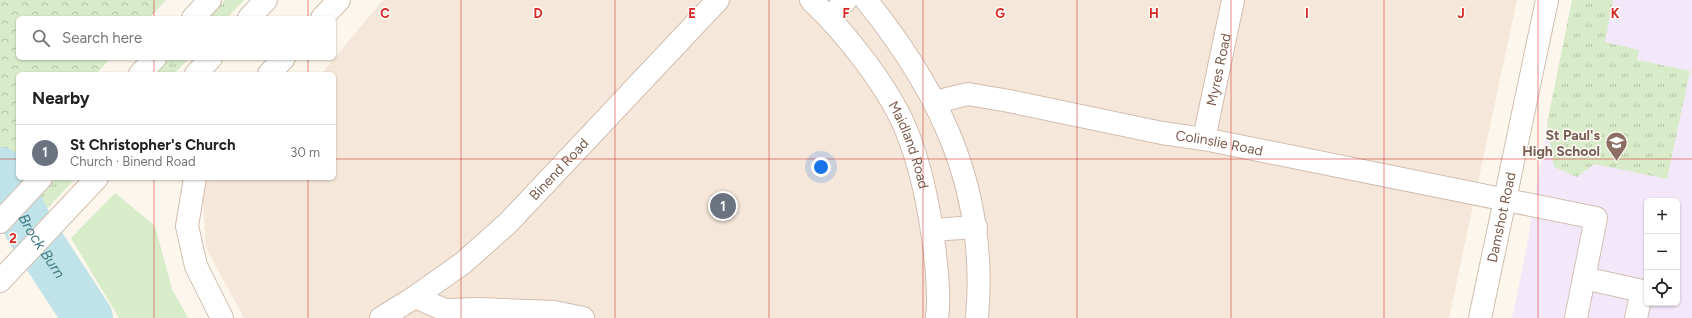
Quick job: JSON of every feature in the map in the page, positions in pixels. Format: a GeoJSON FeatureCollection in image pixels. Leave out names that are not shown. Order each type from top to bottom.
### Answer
{"type":"FeatureCollection","features":[{"type":"Feature","properties":{"kind":"street"},"geometry":{"type":"LineString","coordinates":[[195,16],[210,0]]}},
{"type":"Feature","properties":{"kind":"street"},"geometry":{"type":"LineString","coordinates":[[251,16],[266,0]]}},
{"type":"Feature","properties":{"kind":"street"},"geometry":{"type":"LineString","coordinates":[[324,16],[339,0]]}},
{"type":"Feature","properties":{"kind":"street","name":"Binend Road"},"geometry":{"type":"LineString","coordinates":[[381,318],[415,297],[463,263],[508,224],[718,0]]}},
{"type":"Feature","properties":{"kind":"street","name":"Maidland Road"},"geometry":{"type":"LineString","coordinates":[[811,0],[830,17],[863,59],[888,96],[904,126],[924,184],[932,230],[937,276],[937,318]]}},
{"type":"Feature","properties":{"kind":"street"},"geometry":{"type":"LineString","coordinates":[[830,17],[846,0]]}},
{"type":"Feature","properties":{"kind":"street"},"geometry":{"type":"LineString","coordinates":[[866,0],[915,68],[935,102],[960,161],[969,192],[976,227],[978,267],[977,318]]}},
{"type":"Feature","properties":{"kind":"street","name":"Myres Road"},"geometry":{"type":"LineString","coordinates":[[1204,139],[1233,0]]}},
{"type":"Feature","properties":{"kind":"street","name":"Damshot Road"},"geometry":{"type":"LineString","coordinates":[[1480,318],[1547,0]]}},
{"type":"Feature","properties":{"kind":"street"},"geometry":{"type":"LineString","coordinates":[[142,72],[153,60]]}},
{"type":"Feature","properties":{"kind":"street"},"geometry":{"type":"LineString","coordinates":[[198,72],[209,60]]}},
{"type":"Feature","properties":{"kind":"street"},"geometry":{"type":"LineString","coordinates":[[271,72],[282,60]]}},
{"type":"Feature","properties":{"kind":"street","name":"Colinslie Road"},"geometry":{"type":"LineString","coordinates":[[935,102],[953,96],[968,94],[1009,100],[1162,133],[1204,139],[1596,218],[1584,278]]}},
{"type":"Feature","properties":{"kind":"street"},"geometry":{"type":"LineString","coordinates":[[0,222],[40,180]]}},
{"type":"Feature","properties":{"kind":"street"},"geometry":{"type":"LineString","coordinates":[[1,279],[95,180]]}},
{"type":"Feature","properties":{"kind":"street"},"geometry":{"type":"LineString","coordinates":[[195,180],[187,226],[196,266],[222,318]]}},
{"type":"Feature","properties":{"kind":"street"},"geometry":{"type":"LineString","coordinates":[[932,230],[976,227]]}},
{"type":"Feature","properties":{"kind":"street"},"geometry":{"type":"LineString","coordinates":[[1576,318],[1584,278],[1642,290],[1636,318]]}},
{"type":"Feature","properties":{"kind":"street"},"geometry":{"type":"LineString","coordinates":[[415,297],[445,310],[479,308],[554,312],[583,318]]}},
{"type":"Feature","properties":{"kind":"shaded area"},"geometry":{"type":"Polygon","coordinates":[[[383,0],[1517,0],[1449,318],[244,318],[206,248],[202,185],[211,180],[336,180],[336,72],[323,72],[333,60],[336,60],[336,56],[383,0]]]}},
{"type":"Feature","properties":{"kind":"shaded area","name":"St Paul's High School"},"geometry":{"type":"Polygon","coordinates":[[[1572,0],[1692,0],[1692,318],[1512,318],[1526,252],[1547,124],[1572,0]]]}},
{"type":"Feature","properties":{"kind":"green space"},"geometry":{"type":"Polygon","coordinates":[[[0,0],[166,0],[151,16],[16,16],[16,60],[109,60],[98,72],[16,72],[16,158],[0,175],[0,0]]]}},
{"type":"Feature","properties":{"kind":"green space"},"geometry":{"type":"Polygon","coordinates":[[[225,0],[244,0],[229,16],[210,16],[225,0]]]}},
{"type":"Feature","properties":{"kind":"green space"},"geometry":{"type":"Polygon","coordinates":[[[1572,0],[1613,0],[1605,42],[1639,50],[1637,60],[1690,71],[1667,179],[1594,164],[1577,177],[1554,167],[1547,124],[1572,0]]]}},
{"type":"Feature","properties":{"kind":"green space"},"geometry":{"type":"Polygon","coordinates":[[[168,60],[187,60],[176,72],[157,72],[168,60]]]}},
{"type":"Feature","properties":{"kind":"green space"},"geometry":{"type":"Polygon","coordinates":[[[55,180],[74,180],[41,215],[31,205],[55,180]]]}},
{"type":"Feature","properties":{"kind":"green space"},"geometry":{"type":"Polygon","coordinates":[[[115,193],[155,226],[172,289],[188,318],[119,318],[71,238],[115,193]]]}},
{"type":"Feature","properties":{"kind":"waterway","name":"Brock Burn"},"geometry":{"type":"LineString","coordinates":[[0,172],[30,229],[88,318]]}},
{"type":"Feature","properties":{"kind":"place","name":"St Paul's High School"},"geometry":{"type":"Point","coordinates":[1616,162]}},
{"type":"Feature","properties":{"kind":"place","name":"St Christopher's Church"},"geometry":{"type":"Point","coordinates":[723,206]}}]}
